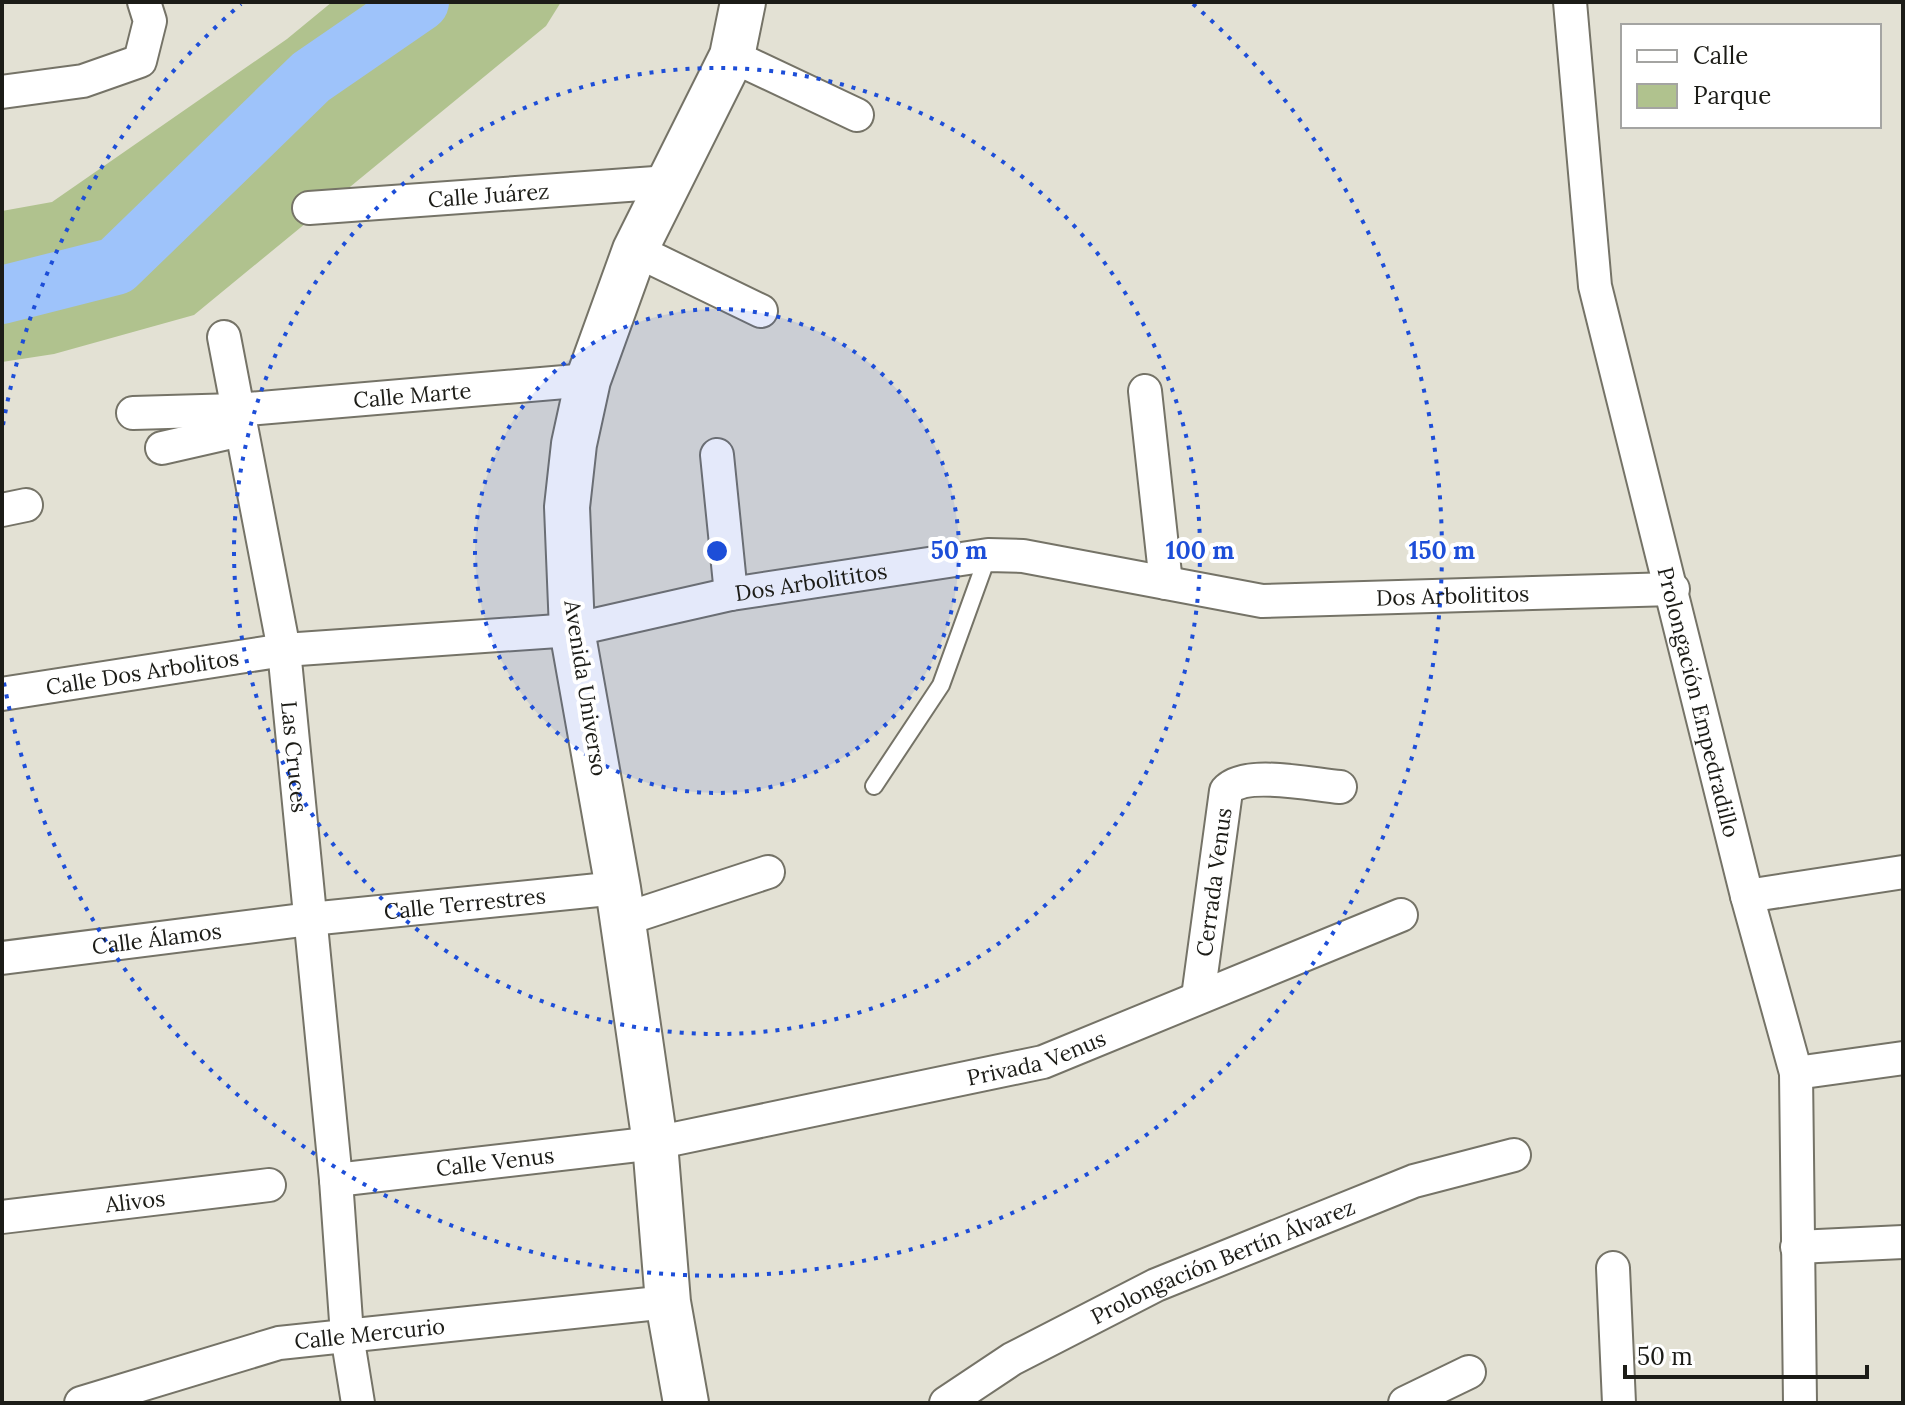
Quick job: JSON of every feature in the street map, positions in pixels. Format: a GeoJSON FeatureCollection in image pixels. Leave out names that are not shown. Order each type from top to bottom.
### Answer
{"type":"FeatureCollection","features":[{"type":"Feature","properties":{"kind":"street","name":"Avenida Universo"},"geometry":{"type":"LineString","coordinates":[[686,1403],[668,1302],[655,1143],[620,904],[572,630],[567,507],[574,444],[588,380],[635,250],[732,56],[743,2]]}},
{"type":"Feature","properties":{"kind":"street","name":"Prolongación Empedradillo"},"geometry":{"type":"LineString","coordinates":[[1570,2],[1595,286],[1673,589],[1747,896],[1796,1073],[1800,1403]]}},
{"type":"Feature","properties":{"kind":"street"},"geometry":{"type":"LineString","coordinates":[[2,92],[83,81],[140,61],[147,12]]}},
{"type":"Feature","properties":{"kind":"street"},"geometry":{"type":"LineString","coordinates":[[732,56],[857,115]]}},
{"type":"Feature","properties":{"kind":"street","name":"Calle Juárez"},"geometry":{"type":"LineString","coordinates":[[309,208],[669,182]]}},
{"type":"Feature","properties":{"kind":"street"},"geometry":{"type":"LineString","coordinates":[[635,250],[761,311]]}},
{"type":"Feature","properties":{"kind":"street","name":"Las Cruces"},"geometry":{"type":"LineString","coordinates":[[224,337],[284,650],[336,1180],[347,1335],[358,1403]]}},
{"type":"Feature","properties":{"kind":"street","name":"Calle Marte"},"geometry":{"type":"LineString","coordinates":[[239,420],[588,380]]}},
{"type":"Feature","properties":{"kind":"street"},"geometry":{"type":"LineString","coordinates":[[1145,391],[1166,583]]}},
{"type":"Feature","properties":{"kind":"street"},"geometry":{"type":"LineString","coordinates":[[133,413],[239,420]]}},
{"type":"Feature","properties":{"kind":"street"},"geometry":{"type":"LineString","coordinates":[[162,448],[239,420]]}},
{"type":"Feature","properties":{"kind":"street"},"geometry":{"type":"LineString","coordinates":[[717,455],[731,594]]}},
{"type":"Feature","properties":{"kind":"street","name":"Dos Arbolititos"},"geometry":{"type":"LineString","coordinates":[[284,650],[572,630],[731,594],[988,555],[1023,556],[1262,601],[1316,602],[1673,589]]}},
{"type":"Feature","properties":{"kind":"street","name":"Calle Dos Arbolitos"},"geometry":{"type":"LineString","coordinates":[[2,694],[284,650]]}},
{"type":"Feature","properties":{"kind":"street","name":"Cerrada Venus"},"geometry":{"type":"LineString","coordinates":[[1198,997],[1226,791],[1232,783],[1249,779],[1340,787]]}},
{"type":"Feature","properties":{"kind":"street","name":"Calle Terrestres"},"geometry":{"type":"LineString","coordinates":[[310,919],[620,904],[768,872]]}},
{"type":"Feature","properties":{"kind":"street"},"geometry":{"type":"LineString","coordinates":[[1747,896],[1903,872]]}},
{"type":"Feature","properties":{"kind":"street","name":"Privada Venus"},"geometry":{"type":"LineString","coordinates":[[655,1143],[1043,1062],[1401,915]]}},
{"type":"Feature","properties":{"kind":"street","name":"Calle Álamos"},"geometry":{"type":"LineString","coordinates":[[2,958],[310,919]]}},
{"type":"Feature","properties":{"kind":"street"},"geometry":{"type":"LineString","coordinates":[[1796,1073],[1903,1058]]}},
{"type":"Feature","properties":{"kind":"street","name":"Calle Venus"},"geometry":{"type":"LineString","coordinates":[[336,1180],[655,1143]]}},
{"type":"Feature","properties":{"kind":"street","name":"Prolongación Bertín Álvarez"},"geometry":{"type":"LineString","coordinates":[[946,1403],[1012,1359],[1156,1285],[1414,1181],[1514,1155]]}},
{"type":"Feature","properties":{"kind":"street","name":"Alivos"},"geometry":{"type":"LineString","coordinates":[[2,1217],[269,1185]]}},
{"type":"Feature","properties":{"kind":"street"},"geometry":{"type":"LineString","coordinates":[[1797,1247],[1903,1242]]}},
{"type":"Feature","properties":{"kind":"street"},"geometry":{"type":"LineString","coordinates":[[1613,1268],[1619,1403]]}},
{"type":"Feature","properties":{"kind":"street","name":"Calle Mercurio"},"geometry":{"type":"LineString","coordinates":[[81,1403],[279,1343],[668,1302]]}},
{"type":"Feature","properties":{"kind":"street"},"geometry":{"type":"LineString","coordinates":[[1405,1403],[1469,1372]]}},
{"type":"Feature","properties":{"kind":"lane"},"geometry":{"type":"LineString","coordinates":[[874,786],[941,685],[988,555]]}},
{"type":"Feature","properties":{"kind":"green space"},"geometry":{"type":"Polygon","coordinates":[[[332,2],[561,2],[546,26],[194,315],[54,354],[2,362],[2,211],[52,202],[287,39],[332,2]]]}},
{"type":"Feature","properties":{"kind":"waterway"},"geometry":{"type":"LineString","coordinates":[[2,295],[116,266],[311,77],[420,2]]}}]}
